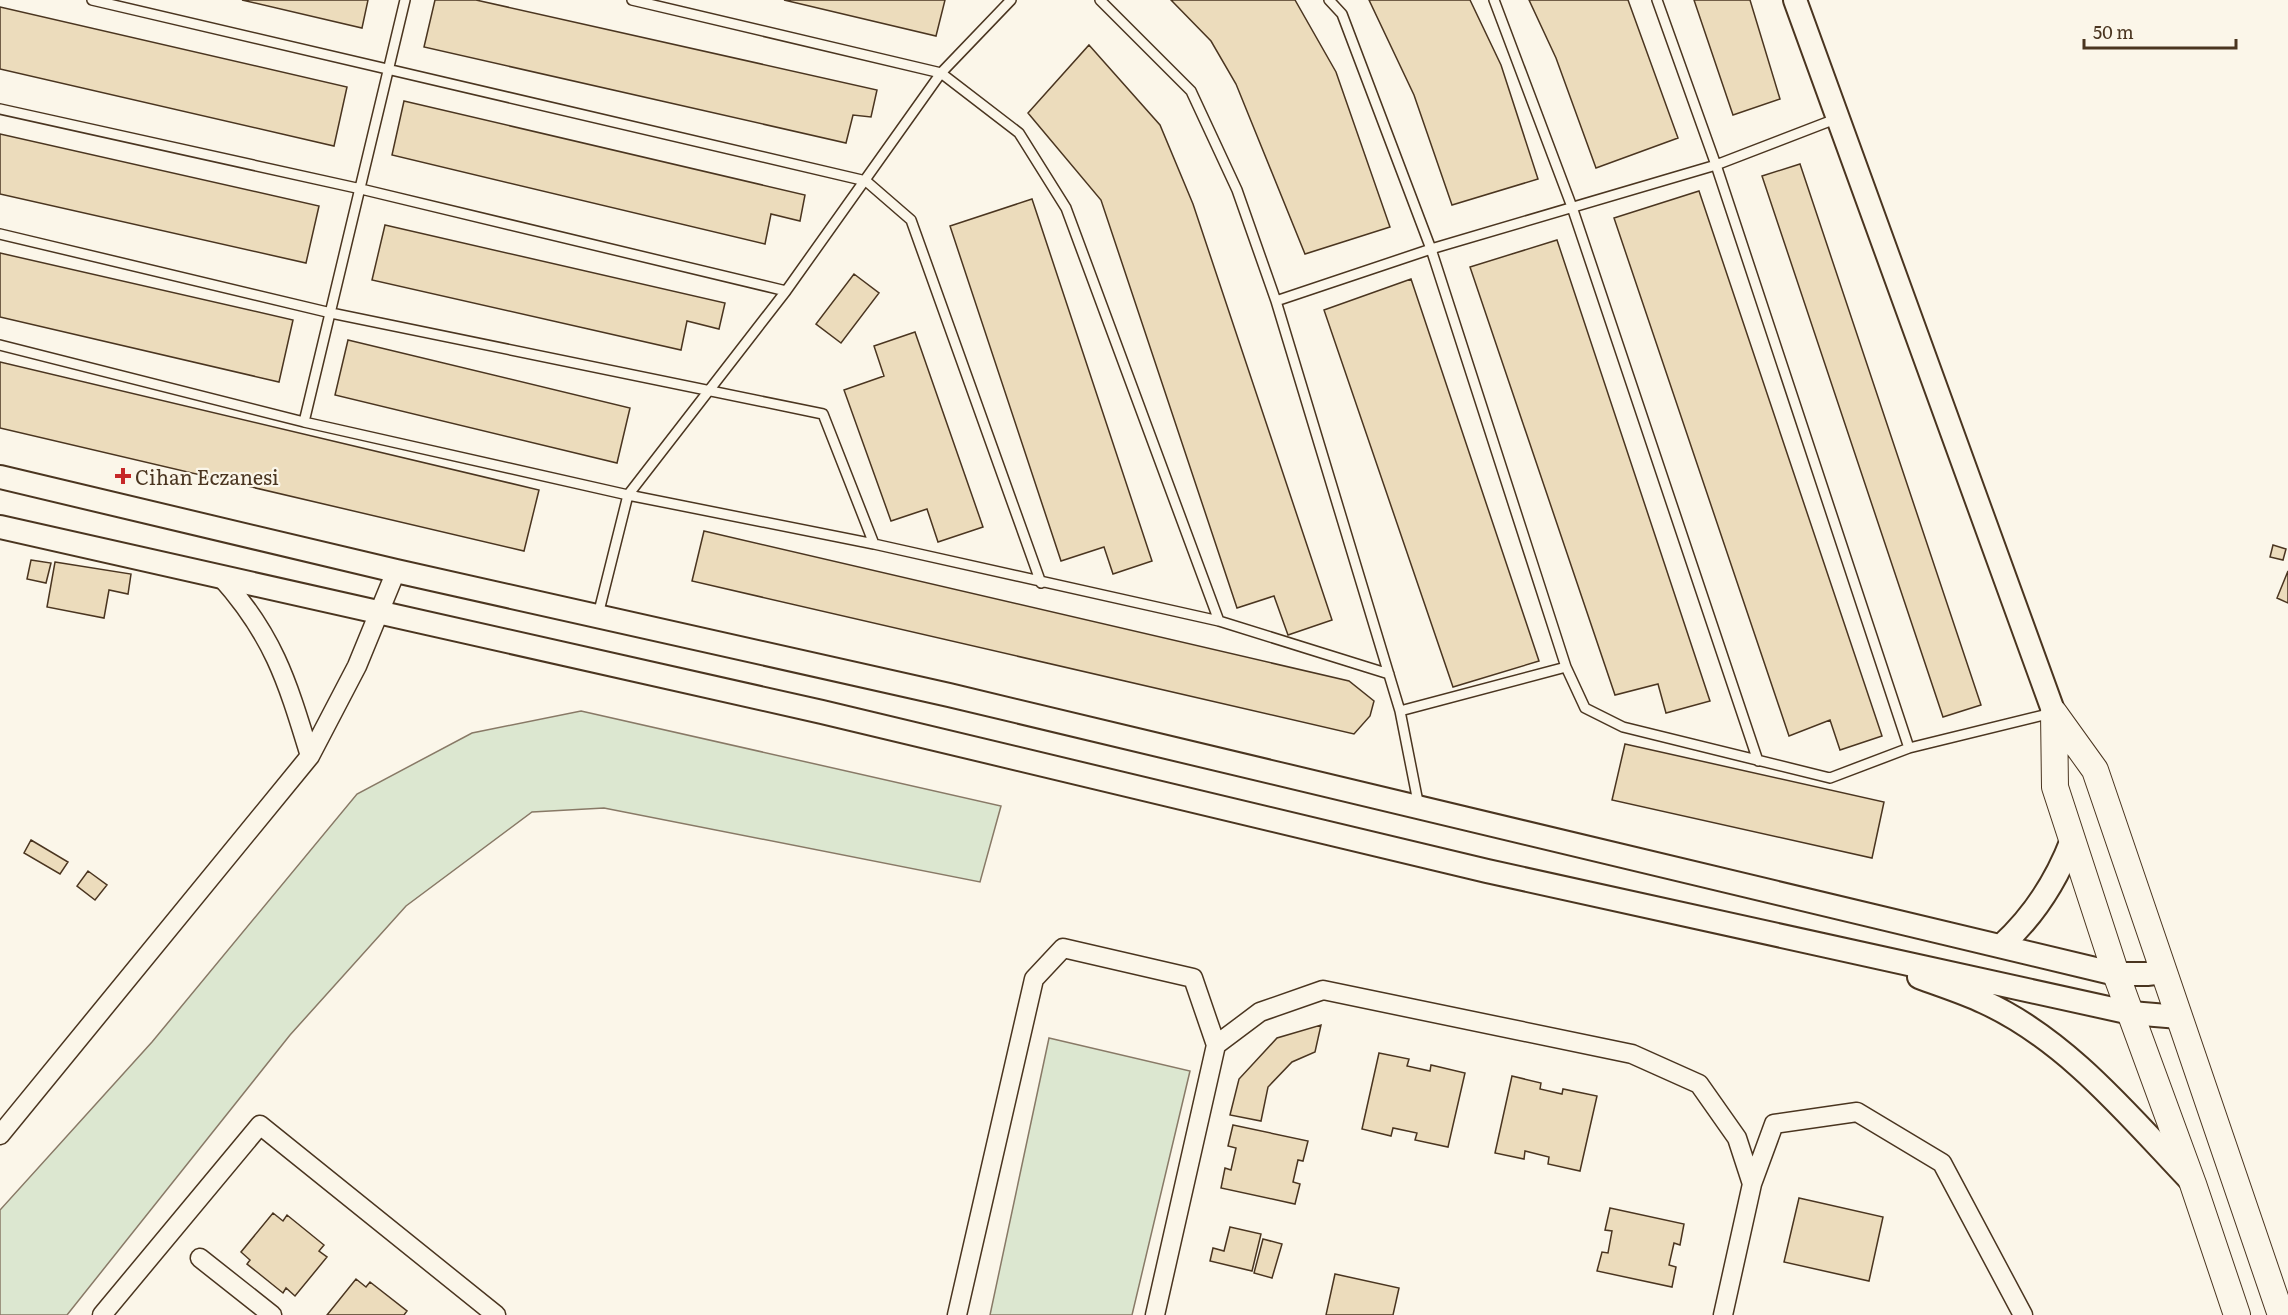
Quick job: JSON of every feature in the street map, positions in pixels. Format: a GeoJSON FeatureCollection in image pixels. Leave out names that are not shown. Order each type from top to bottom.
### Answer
{"type":"FeatureCollection","features":[{"type":"Feature","properties":{"kind":"main road"},"geometry":{"type":"LineString","coordinates":[[2054,713],[2055,787],[2116,974],[2193,1184],[2237,1315]]}},
{"type":"Feature","properties":{"kind":"main road"},"geometry":{"type":"LineString","coordinates":[[2054,713],[2095,770],[2281,1315]]}},
{"type":"Feature","properties":{"kind":"street"},"geometry":{"type":"LineString","coordinates":[[1795,0],[2054,713]]}},
{"type":"Feature","properties":{"kind":"street"},"geometry":{"type":"LineString","coordinates":[[0,477],[396,571],[949,694],[2116,974],[2164,972]]}},
{"type":"Feature","properties":{"kind":"street"},"geometry":{"type":"LineString","coordinates":[[0,527],[822,712],[1487,871],[2131,1013],[2179,1017]]}},
{"type":"Feature","properties":{"kind":"street"},"geometry":{"type":"LineString","coordinates":[[0,1135],[310,756],[357,666],[396,571]]}},
{"type":"Feature","properties":{"kind":"street"},"geometry":{"type":"LineString","coordinates":[[220,576],[251,614],[276,655],[295,703],[310,756]]}},
{"type":"Feature","properties":{"kind":"street"},"geometry":{"type":"LineString","coordinates":[[2001,946],[2040,904],[2058,873],[2072,840]]}},
{"type":"Feature","properties":{"kind":"street"},"geometry":{"type":"LineString","coordinates":[[957,1315],[1034,979],[1063,948],[1193,978],[1216,1045],[1155,1315]]}},
{"type":"Feature","properties":{"kind":"street"},"geometry":{"type":"LineString","coordinates":[[1845,949],[1984,1002],[2026,1026],[2064,1054],[2101,1086],[2193,1184]]}},
{"type":"Feature","properties":{"kind":"street"},"geometry":{"type":"LineString","coordinates":[[1216,1045],[1260,1012],[1323,990],[1632,1054],[1699,1084],[1737,1138],[1752,1184]]}},
{"type":"Feature","properties":{"kind":"street"},"geometry":{"type":"LineString","coordinates":[[1723,1315],[1752,1184],[1774,1124],[1857,1112],[1942,1163],[2023,1315]]}},
{"type":"Feature","properties":{"kind":"street"},"geometry":{"type":"LineString","coordinates":[[102,1315],[260,1125],[496,1315]]}},
{"type":"Feature","properties":{"kind":"street"},"geometry":{"type":"LineString","coordinates":[[201,1258],[272,1315]]}},
{"type":"Feature","properties":{"kind":"lane"},"geometry":{"type":"LineString","coordinates":[[92,0],[866,181],[911,220],[1041,583]]}},
{"type":"Feature","properties":{"kind":"lane"},"geometry":{"type":"LineString","coordinates":[[304,422],[405,0]]}},
{"type":"Feature","properties":{"kind":"lane"},"geometry":{"type":"LineString","coordinates":[[632,0],[941,74],[1019,133],[1066,208],[1219,621]]}},
{"type":"Feature","properties":{"kind":"lane"},"geometry":{"type":"LineString","coordinates":[[598,616],[628,495],[786,291],[941,74],[1011,0]]}},
{"type":"Feature","properties":{"kind":"lane"},"geometry":{"type":"LineString","coordinates":[[1100,0],[1191,91],[1237,190],[1276,301],[1400,711],[1419,807]]}},
{"type":"Feature","properties":{"kind":"lane"},"geometry":{"type":"LineString","coordinates":[[1329,0],[1342,14],[1431,249],[1566,668],[1585,708],[1623,727],[1830,778],[1909,748],[2054,713]]}},
{"type":"Feature","properties":{"kind":"lane"},"geometry":{"type":"LineString","coordinates":[[1494,0],[1572,207],[1758,761]]}},
{"type":"Feature","properties":{"kind":"lane"},"geometry":{"type":"LineString","coordinates":[[1657,0],[1716,165],[1909,748]]}},
{"type":"Feature","properties":{"kind":"lane"},"geometry":{"type":"LineString","coordinates":[[0,109],[361,189],[786,291]]}},
{"type":"Feature","properties":{"kind":"lane"},"geometry":{"type":"LineString","coordinates":[[1276,301],[1431,249],[1716,165],[1838,118]]}},
{"type":"Feature","properties":{"kind":"lane"},"geometry":{"type":"LineString","coordinates":[[0,234],[331,313],[823,414],[874,544]]}},
{"type":"Feature","properties":{"kind":"lane"},"geometry":{"type":"LineString","coordinates":[[0,345],[304,422],[628,495],[874,544],[1219,621],[1389,674]]}},
{"type":"Feature","properties":{"kind":"lane"},"geometry":{"type":"LineString","coordinates":[[1400,711],[1566,668]]}},
{"type":"Feature","properties":{"kind":"green space"},"geometry":{"type":"Polygon","coordinates":[[[581,711],[1001,806],[980,882],[604,808],[532,812],[406,906],[290,1035],[67,1315],[0,1315],[0,1210],[152,1042],[357,794],[472,733],[581,711]]]}},
{"type":"Feature","properties":{"kind":"green space"},"geometry":{"type":"Polygon","coordinates":[[[1049,1038],[1190,1071],[1132,1315],[990,1315],[1049,1038]]]}},
{"type":"Feature","properties":{"kind":"building"},"geometry":{"type":"Polygon","coordinates":[[[242,0],[368,0],[362,28],[242,0]]]}},
{"type":"Feature","properties":{"kind":"building"},"geometry":{"type":"Polygon","coordinates":[[[435,0],[476,0],[877,90],[871,117],[853,115],[846,143],[424,47],[435,0]]]}},
{"type":"Feature","properties":{"kind":"building"},"geometry":{"type":"Polygon","coordinates":[[[784,0],[945,0],[936,36],[784,0]]]}},
{"type":"Feature","properties":{"kind":"building"},"geometry":{"type":"Polygon","coordinates":[[[1171,0],[1295,0],[1336,72],[1390,227],[1305,254],[1236,84],[1211,41],[1171,0]]]}},
{"type":"Feature","properties":{"kind":"building"},"geometry":{"type":"Polygon","coordinates":[[[1369,0],[1470,0],[1501,65],[1538,179],[1452,205],[1414,95],[1369,0]]]}},
{"type":"Feature","properties":{"kind":"building"},"geometry":{"type":"Polygon","coordinates":[[[1529,0],[1628,0],[1678,138],[1596,168],[1556,58],[1529,0]]]}},
{"type":"Feature","properties":{"kind":"building"},"geometry":{"type":"Polygon","coordinates":[[[1694,0],[1750,0],[1780,99],[1733,115],[1694,0]]]}},
{"type":"Feature","properties":{"kind":"building"},"geometry":{"type":"Polygon","coordinates":[[[0,7],[347,87],[334,146],[0,69],[0,7]]]}},
{"type":"Feature","properties":{"kind":"building"},"geometry":{"type":"Polygon","coordinates":[[[1089,45],[1160,125],[1193,204],[1332,620],[1288,635],[1274,596],[1237,608],[1101,200],[1028,113],[1089,45]]]}},
{"type":"Feature","properties":{"kind":"building"},"geometry":{"type":"Polygon","coordinates":[[[404,101],[805,195],[800,221],[771,214],[765,244],[392,155],[404,101]]]}},
{"type":"Feature","properties":{"kind":"building"},"geometry":{"type":"Polygon","coordinates":[[[0,134],[319,206],[306,263],[0,194],[0,134]]]}},
{"type":"Feature","properties":{"kind":"building"},"geometry":{"type":"Polygon","coordinates":[[[1800,164],[1981,705],[1943,717],[1762,176],[1800,164]]]}},
{"type":"Feature","properties":{"kind":"building"},"geometry":{"type":"Polygon","coordinates":[[[1699,191],[1882,736],[1840,750],[1830,720],[1789,736],[1614,218],[1699,191]]]}},
{"type":"Feature","properties":{"kind":"building"},"geometry":{"type":"Polygon","coordinates":[[[1032,199],[1152,561],[1113,574],[1104,547],[1061,561],[950,226],[1032,199]]]}},
{"type":"Feature","properties":{"kind":"building"},"geometry":{"type":"Polygon","coordinates":[[[385,225],[725,303],[719,329],[687,321],[681,350],[372,280],[385,225]]]}},
{"type":"Feature","properties":{"kind":"building"},"geometry":{"type":"Polygon","coordinates":[[[1557,240],[1710,701],[1666,713],[1658,684],[1615,695],[1470,267],[1557,240]]]}},
{"type":"Feature","properties":{"kind":"building"},"geometry":{"type":"Polygon","coordinates":[[[0,253],[293,320],[279,382],[0,317],[0,253]]]}},
{"type":"Feature","properties":{"kind":"building"},"geometry":{"type":"Polygon","coordinates":[[[854,274],[879,293],[841,343],[816,324],[854,274]]]}},
{"type":"Feature","properties":{"kind":"building"},"geometry":{"type":"Polygon","coordinates":[[[1411,279],[1539,661],[1453,687],[1324,310],[1411,279]]]}},
{"type":"Feature","properties":{"kind":"building"},"geometry":{"type":"Polygon","coordinates":[[[915,332],[983,527],[938,542],[927,509],[891,521],[844,390],[884,376],[874,346],[915,332]]]}},
{"type":"Feature","properties":{"kind":"building"},"geometry":{"type":"Polygon","coordinates":[[[348,340],[630,408],[617,463],[335,395],[348,340]]]}},
{"type":"Feature","properties":{"kind":"building"},"geometry":{"type":"Polygon","coordinates":[[[0,362],[539,490],[524,551],[0,428],[0,362]]]}},
{"type":"Feature","properties":{"kind":"building"},"geometry":{"type":"Polygon","coordinates":[[[704,531],[1349,681],[1374,701],[1370,716],[1354,734],[692,581],[704,531]]]}},
{"type":"Feature","properties":{"kind":"building"},"geometry":{"type":"Polygon","coordinates":[[[2273,545],[2286,549],[2283,560],[2270,557],[2273,545]]]}},
{"type":"Feature","properties":{"kind":"building"},"geometry":{"type":"Polygon","coordinates":[[[31,560],[51,563],[46,583],[27,579],[31,560]]]}},
{"type":"Feature","properties":{"kind":"building"},"geometry":{"type":"Polygon","coordinates":[[[55,562],[131,574],[128,594],[109,590],[104,618],[47,607],[55,562]]]}},
{"type":"Feature","properties":{"kind":"building"},"geometry":{"type":"Polygon","coordinates":[[[2288,571],[2288,603],[2277,598],[2288,571]]]}},
{"type":"Feature","properties":{"kind":"building"},"geometry":{"type":"Polygon","coordinates":[[[1625,744],[1884,802],[1872,858],[1612,800],[1625,744]]]}},
{"type":"Feature","properties":{"kind":"building"},"geometry":{"type":"Polygon","coordinates":[[[31,840],[68,862],[60,874],[24,853],[31,840]]]}},
{"type":"Feature","properties":{"kind":"building"},"geometry":{"type":"Polygon","coordinates":[[[88,871],[107,885],[95,900],[77,886],[88,871]]]}},
{"type":"Feature","properties":{"kind":"building"},"geometry":{"type":"Polygon","coordinates":[[[1321,1025],[1315,1052],[1292,1062],[1268,1087],[1261,1121],[1230,1115],[1239,1079],[1277,1038],[1321,1025]]]}},
{"type":"Feature","properties":{"kind":"building"},"geometry":{"type":"Polygon","coordinates":[[[1379,1053],[1409,1059],[1407,1066],[1430,1071],[1431,1065],[1465,1073],[1448,1147],[1415,1140],[1417,1133],[1393,1128],[1391,1136],[1362,1129],[1379,1053]]]}},
{"type":"Feature","properties":{"kind":"building"},"geometry":{"type":"Polygon","coordinates":[[[1512,1076],[1541,1083],[1540,1089],[1562,1094],[1563,1089],[1597,1096],[1580,1171],[1548,1164],[1549,1157],[1525,1151],[1524,1159],[1495,1153],[1512,1076]]]}},
{"type":"Feature","properties":{"kind":"building"},"geometry":{"type":"Polygon","coordinates":[[[1233,1125],[1308,1141],[1303,1161],[1298,1160],[1293,1182],[1300,1184],[1295,1204],[1221,1188],[1225,1168],[1231,1170],[1236,1148],[1228,1146],[1233,1125]]]}},
{"type":"Feature","properties":{"kind":"building"},"geometry":{"type":"Polygon","coordinates":[[[1799,1198],[1883,1217],[1869,1281],[1784,1262],[1799,1198]]]}},
{"type":"Feature","properties":{"kind":"building"},"geometry":{"type":"Polygon","coordinates":[[[1610,1208],[1684,1224],[1680,1245],[1674,1243],[1669,1265],[1676,1267],[1672,1287],[1597,1271],[1602,1252],[1608,1253],[1612,1231],[1605,1230],[1610,1208]]]}},
{"type":"Feature","properties":{"kind":"building"},"geometry":{"type":"Polygon","coordinates":[[[273,1213],[283,1221],[287,1215],[324,1245],[319,1251],[327,1257],[295,1296],[286,1288],[283,1293],[247,1264],[250,1260],[241,1252],[273,1213]]]}},
{"type":"Feature","properties":{"kind":"building"},"geometry":{"type":"Polygon","coordinates":[[[1230,1227],[1261,1234],[1252,1271],[1210,1261],[1213,1248],[1224,1251],[1230,1227]]]}},
{"type":"Feature","properties":{"kind":"building"},"geometry":{"type":"Polygon","coordinates":[[[1263,1239],[1282,1244],[1272,1278],[1254,1273],[1263,1239]]]}},
{"type":"Feature","properties":{"kind":"building"},"geometry":{"type":"Polygon","coordinates":[[[1335,1274],[1399,1288],[1393,1315],[1326,1315],[1335,1274]]]}},
{"type":"Feature","properties":{"kind":"building"},"geometry":{"type":"Polygon","coordinates":[[[356,1279],[366,1287],[370,1282],[407,1311],[404,1315],[327,1315],[356,1279]]]}},
{"type":"Feature","properties":{"kind":"place","name":"Cihan Eczanesi"},"geometry":{"type":"Point","coordinates":[123,476]}}]}
